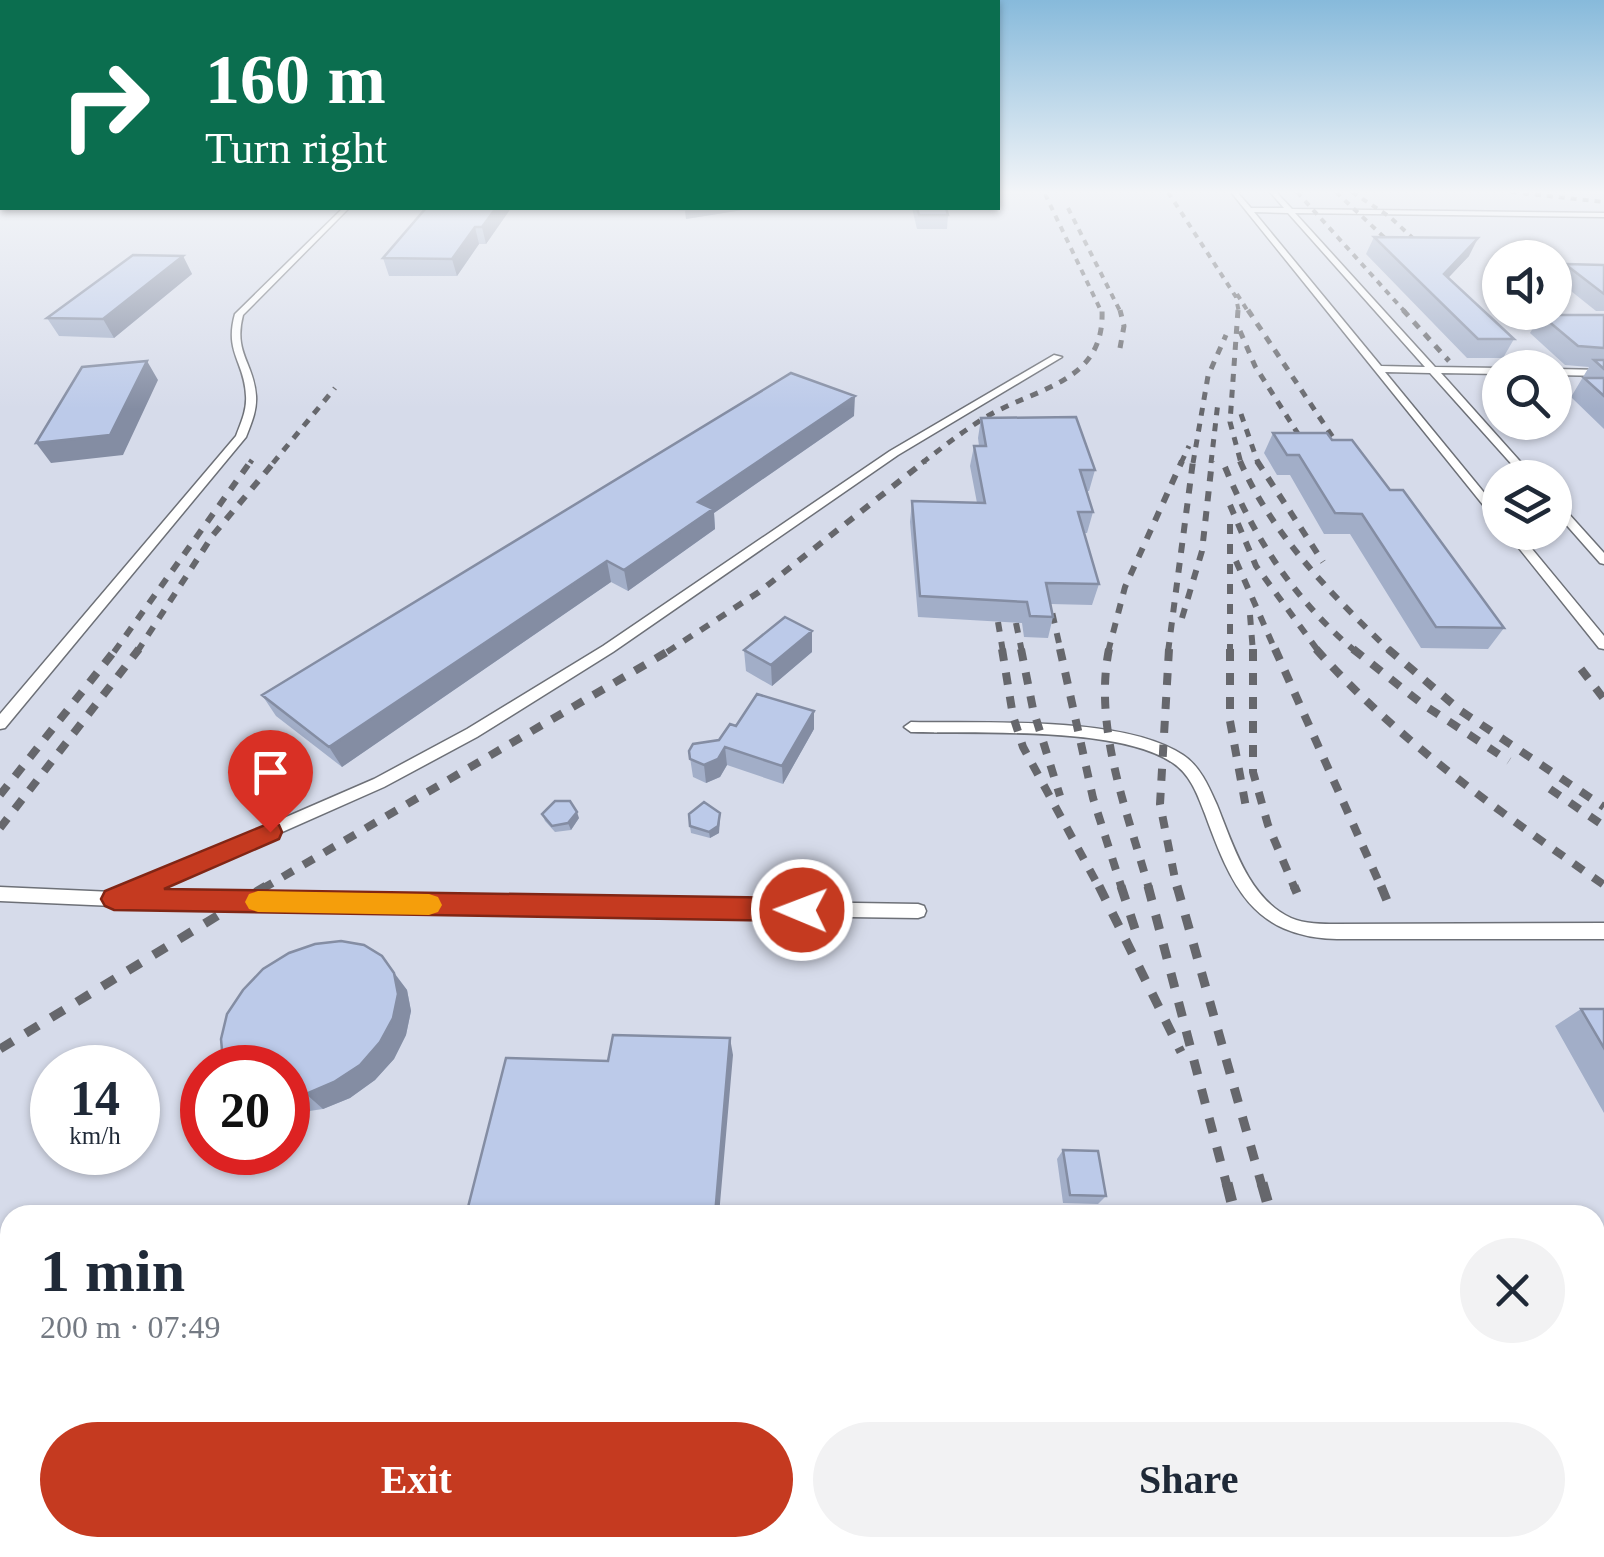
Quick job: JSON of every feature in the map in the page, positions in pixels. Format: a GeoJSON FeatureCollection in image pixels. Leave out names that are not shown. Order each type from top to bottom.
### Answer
{"type":"FeatureCollection","features":[{"type":"Feature","properties":{"kind":"lane"},"geometry":{"type":"LineString","coordinates":[[0,724],[241,436],[251,414],[254,393],[234,338],[239,314],[289,265]]}},
{"type":"Feature","properties":{"kind":"lane"},"geometry":{"type":"LineString","coordinates":[[1293,265],[1482,497]]}},
{"type":"Feature","properties":{"kind":"lane"},"geometry":{"type":"LineString","coordinates":[[1339,265],[1514,460]]}},
{"type":"Feature","properties":{"kind":"lane"},"geometry":{"type":"LineString","coordinates":[[114,899],[336,804],[472,733],[608,649],[894,453],[1058,357]]}},
{"type":"Feature","properties":{"kind":"lane"},"geometry":{"type":"LineString","coordinates":[[1377,369],[1482,371]]}},
{"type":"Feature","properties":{"kind":"lane"},"geometry":{"type":"LineString","coordinates":[[1572,372],[1604,372]]}},
{"type":"Feature","properties":{"kind":"lane"},"geometry":{"type":"LineString","coordinates":[[1572,525],[1604,560]]}},
{"type":"Feature","properties":{"kind":"lane"},"geometry":{"type":"LineString","coordinates":[[1526,550],[1604,645]]}},
{"type":"Feature","properties":{"kind":"lane"},"geometry":{"type":"LineString","coordinates":[[911,727],[1108,736],[1160,748],[1179,759],[1197,778],[1237,873],[1252,895],[1291,926],[1383,932],[1604,931]]}},
{"type":"Feature","properties":{"kind":"lane"},"geometry":{"type":"LineString","coordinates":[[0,894],[918,912]]}},
{"type":"Feature","properties":{"kind":"shaded area"},"geometry":{"type":"Polygon","coordinates":[[[0,265],[1482,265],[1482,330],[1572,330],[1572,265],[1604,265],[1604,1205],[0,1205],[0,265]]]}},
{"type":"Feature","properties":{"kind":"building"},"geometry":{"type":"Polygon","coordinates":[[[120,265],[172,265],[103,319],[47,318],[120,265]]]}},
{"type":"Feature","properties":{"kind":"building"},"geometry":{"type":"Polygon","coordinates":[[[1402,265],[1453,265],[1444,274],[1482,309],[1482,330],[1504,330],[1514,339],[1478,339],[1402,265]]]}},
{"type":"Feature","properties":{"kind":"building"},"geometry":{"type":"Polygon","coordinates":[[[1572,265],[1604,265],[1604,294],[1572,269],[1572,265]]]}},
{"type":"Feature","properties":{"kind":"building"},"geometry":{"type":"Polygon","coordinates":[[[1572,315],[1604,315],[1604,348],[1578,346],[1559,330],[1572,330],[1572,315]]]}},
{"type":"Feature","properties":{"kind":"building"},"geometry":{"type":"Polygon","coordinates":[[[147,361],[110,435],[36,443],[82,367],[147,361]]]}},
{"type":"Feature","properties":{"kind":"building"},"geometry":{"type":"Polygon","coordinates":[[[791,373],[855,396],[698,502],[713,509],[624,570],[607,561],[329,747],[262,695],[791,373]]]}},
{"type":"Feature","properties":{"kind":"building"},"geometry":{"type":"Polygon","coordinates":[[[1584,378],[1604,378],[1604,396],[1584,378]]]}},
{"type":"Feature","properties":{"kind":"building"},"geometry":{"type":"Polygon","coordinates":[[[1076,417],[1095,470],[1080,470],[1093,512],[1078,512],[1099,584],[1046,583],[1053,617],[1030,616],[1027,602],[920,596],[912,501],[985,503],[974,446],[986,446],[981,418],[1076,417]]]}},
{"type":"Feature","properties":{"kind":"building"},"geometry":{"type":"Polygon","coordinates":[[[1273,433],[1327,433],[1332,440],[1352,440],[1390,490],[1403,490],[1504,628],[1436,627],[1362,514],[1335,513],[1299,455],[1287,455],[1273,433]]]}},
{"type":"Feature","properties":{"kind":"building"},"geometry":{"type":"Polygon","coordinates":[[[785,617],[812,631],[771,665],[744,650],[785,617]]]}},
{"type":"Feature","properties":{"kind":"building"},"geometry":{"type":"Polygon","coordinates":[[[757,694],[814,711],[782,766],[725,747],[718,759],[704,765],[690,759],[693,744],[719,740],[730,724],[736,726],[757,694]]]}},
{"type":"Feature","properties":{"kind":"building"},"geometry":{"type":"Polygon","coordinates":[[[555,801],[570,801],[577,812],[568,823],[552,826],[542,814],[555,801]]]}},
{"type":"Feature","properties":{"kind":"building"},"geometry":{"type":"Polygon","coordinates":[[[704,802],[720,813],[718,826],[709,832],[690,826],[689,814],[704,802]]]}},
{"type":"Feature","properties":{"kind":"building"},"geometry":{"type":"Polygon","coordinates":[[[341,941],[364,945],[382,956],[394,973],[398,994],[393,1018],[380,1042],[360,1065],[310,1092],[310,1045],[222,1045],[221,1039],[227,1014],[263,969],[289,953],[341,941]]]}},
{"type":"Feature","properties":{"kind":"building"},"geometry":{"type":"Polygon","coordinates":[[[1581,1009],[1604,1009],[1604,1048],[1581,1009]]]}},
{"type":"Feature","properties":{"kind":"building"},"geometry":{"type":"Polygon","coordinates":[[[613,1035],[730,1038],[716,1205],[469,1205],[506,1058],[608,1061],[613,1035]]]}},
{"type":"Feature","properties":{"kind":"building"},"geometry":{"type":"Polygon","coordinates":[[[1063,1150],[1098,1151],[1106,1196],[1070,1195],[1063,1150]]]}},
{"type":"Feature","properties":{"kind":"railway"},"geometry":{"type":"LineString","coordinates":[[1079,265],[1102,313]]}},
{"type":"Feature","properties":{"kind":"railway"},"geometry":{"type":"LineString","coordinates":[[1097,265],[1121,312]]}},
{"type":"Feature","properties":{"kind":"railway"},"geometry":{"type":"LineString","coordinates":[[1215,265],[1236,297],[1239,313]]}},
{"type":"Feature","properties":{"kind":"railway"},"geometry":{"type":"LineString","coordinates":[[1362,265],[1406,313]]}},
{"type":"Feature","properties":{"kind":"railway"},"geometry":{"type":"LineString","coordinates":[[1237,294],[1249,313]]}},
{"type":"Feature","properties":{"kind":"railway"},"geometry":{"type":"LineString","coordinates":[[1238,310],[1230,422],[1241,463]]}},
{"type":"Feature","properties":{"kind":"railway"},"geometry":{"type":"LineString","coordinates":[[1248,310],[1350,463]]}},
{"type":"Feature","properties":{"kind":"railway"},"geometry":{"type":"LineString","coordinates":[[1403,310],[1449,361]]}},
{"type":"Feature","properties":{"kind":"railway"},"geometry":{"type":"LineString","coordinates":[[1120,348],[1124,326],[1121,312]]}},
{"type":"Feature","properties":{"kind":"railway"},"geometry":{"type":"LineString","coordinates":[[922,463],[986,417],[1064,380],[1080,368],[1100,334],[1102,313]]}},
{"type":"Feature","properties":{"kind":"railway"},"geometry":{"type":"LineString","coordinates":[[1240,331],[1255,366],[1312,456]]}},
{"type":"Feature","properties":{"kind":"railway"},"geometry":{"type":"LineString","coordinates":[[1193,463],[1208,376],[1226,335]]}},
{"type":"Feature","properties":{"kind":"railway"},"geometry":{"type":"LineString","coordinates":[[273,463],[335,388]]}},
{"type":"Feature","properties":{"kind":"railway"},"geometry":{"type":"LineString","coordinates":[[1211,463],[1218,402]]}},
{"type":"Feature","properties":{"kind":"railway"},"geometry":{"type":"LineString","coordinates":[[1241,414],[1258,462]]}},
{"type":"Feature","properties":{"kind":"railway"},"geometry":{"type":"LineString","coordinates":[[1181,463],[1189,446]]}},
{"type":"Feature","properties":{"kind":"railway"},"geometry":{"type":"LineString","coordinates":[[114,652],[251,461]]}},
{"type":"Feature","properties":{"kind":"railway"},"geometry":{"type":"LineString","coordinates":[[139,649],[213,535],[275,461]]}},
{"type":"Feature","properties":{"kind":"railway"},"geometry":{"type":"LineString","coordinates":[[668,651],[759,592],[925,461]]}},
{"type":"Feature","properties":{"kind":"railway"},"geometry":{"type":"LineString","coordinates":[[1108,652],[1125,587],[1182,461]]}},
{"type":"Feature","properties":{"kind":"railway"},"geometry":{"type":"LineString","coordinates":[[1168,652],[1193,461]]}},
{"type":"Feature","properties":{"kind":"railway"},"geometry":{"type":"LineString","coordinates":[[1182,618],[1202,551],[1212,461]]}},
{"type":"Feature","properties":{"kind":"railway"},"geometry":{"type":"LineString","coordinates":[[1240,461],[1287,539],[1326,586],[1388,649]]}},
{"type":"Feature","properties":{"kind":"railway"},"geometry":{"type":"LineString","coordinates":[[1348,461],[1351,465]]}},
{"type":"Feature","properties":{"kind":"railway"},"geometry":{"type":"LineString","coordinates":[[1258,462],[1323,562]]}},
{"type":"Feature","properties":{"kind":"railway"},"geometry":{"type":"LineString","coordinates":[[1225,467],[1279,567],[1314,611],[1356,652]]}},
{"type":"Feature","properties":{"kind":"railway"},"geometry":{"type":"LineString","coordinates":[[1230,505],[1256,566],[1319,652]]}},
{"type":"Feature","properties":{"kind":"railway"},"geometry":{"type":"LineString","coordinates":[[1230,524],[1230,721],[1247,813]]}},
{"type":"Feature","properties":{"kind":"railway"},"geometry":{"type":"LineString","coordinates":[[1236,561],[1276,652]]}},
{"type":"Feature","properties":{"kind":"railway"},"geometry":{"type":"LineString","coordinates":[[1048,594],[1061,652]]}},
{"type":"Feature","properties":{"kind":"railway"},"geometry":{"type":"LineString","coordinates":[[1250,615],[1253,652]]}},
{"type":"Feature","properties":{"kind":"railway"},"geometry":{"type":"LineString","coordinates":[[998,622],[1003,652]]}},
{"type":"Feature","properties":{"kind":"railway"},"geometry":{"type":"LineString","coordinates":[[1016,623],[1022,652]]}},
{"type":"Feature","properties":{"kind":"railway"},"geometry":{"type":"LineString","coordinates":[[0,795],[116,649]]}},
{"type":"Feature","properties":{"kind":"railway"},"geometry":{"type":"LineString","coordinates":[[0,828],[139,649]]}},
{"type":"Feature","properties":{"kind":"railway"},"geometry":{"type":"LineString","coordinates":[[668,651],[672,649]]}},
{"type":"Feature","properties":{"kind":"railway"},"geometry":{"type":"LineString","coordinates":[[1002,649],[1013,716],[1023,747],[1100,889]]}},
{"type":"Feature","properties":{"kind":"railway"},"geometry":{"type":"LineString","coordinates":[[1021,649],[1033,709],[1060,796]]}},
{"type":"Feature","properties":{"kind":"railway"},"geometry":{"type":"LineString","coordinates":[[1060,649],[1093,798],[1122,889]]}},
{"type":"Feature","properties":{"kind":"railway"},"geometry":{"type":"LineString","coordinates":[[1109,649],[1105,679],[1109,740],[1149,889]]}},
{"type":"Feature","properties":{"kind":"railway"},"geometry":{"type":"LineString","coordinates":[[1169,649],[1160,804],[1177,889]]}},
{"type":"Feature","properties":{"kind":"railway"},"geometry":{"type":"LineString","coordinates":[[1275,649],[1382,889]]}},
{"type":"Feature","properties":{"kind":"railway"},"geometry":{"type":"LineString","coordinates":[[1316,649],[1417,746],[1604,885]]}},
{"type":"Feature","properties":{"kind":"railway"},"geometry":{"type":"LineString","coordinates":[[1353,649],[1421,703],[1509,761]]}},
{"type":"Feature","properties":{"kind":"railway"},"geometry":{"type":"LineString","coordinates":[[1388,649],[1461,711],[1604,807]]}},
{"type":"Feature","properties":{"kind":"railway"},"geometry":{"type":"LineString","coordinates":[[262,889],[668,651]]}},
{"type":"Feature","properties":{"kind":"railway"},"geometry":{"type":"LineString","coordinates":[[1253,652],[1253,772],[1268,825],[1295,889]]}},
{"type":"Feature","properties":{"kind":"railway"},"geometry":{"type":"LineString","coordinates":[[1581,669],[1604,699]]}},
{"type":"Feature","properties":{"kind":"railway"},"geometry":{"type":"LineString","coordinates":[[1550,789],[1604,826]]}},
{"type":"Feature","properties":{"kind":"railway"},"geometry":{"type":"LineString","coordinates":[[0,1049],[266,886]]}},
{"type":"Feature","properties":{"kind":"railway"},"geometry":{"type":"LineString","coordinates":[[1099,886],[1181,1052]]}},
{"type":"Feature","properties":{"kind":"railway"},"geometry":{"type":"LineString","coordinates":[[1121,886],[1136,932]]}},
{"type":"Feature","properties":{"kind":"railway"},"geometry":{"type":"LineString","coordinates":[[1148,886],[1227,1186]]}},
{"type":"Feature","properties":{"kind":"railway"},"geometry":{"type":"LineString","coordinates":[[1177,886],[1262,1186]]}},
{"type":"Feature","properties":{"kind":"railway"},"geometry":{"type":"LineString","coordinates":[[1294,886],[1297,893]]}},
{"type":"Feature","properties":{"kind":"railway"},"geometry":{"type":"LineString","coordinates":[[1381,886],[1388,903]]}},
{"type":"Feature","properties":{"kind":"railway"},"geometry":{"type":"LineString","coordinates":[[1227,1183],[1232,1205]]}},
{"type":"Feature","properties":{"kind":"railway"},"geometry":{"type":"LineString","coordinates":[[1262,1183],[1268,1205]]}},
{"type":"Feature","properties":{"kind":"slow traffic"},"geometry":{"type":"LineString","coordinates":[[258,902],[429,905]]}},
{"type":"Feature","properties":{"kind":"route"},"geometry":{"type":"LineString","coordinates":[[270,832],[114,899],[802,910]]}}]}
